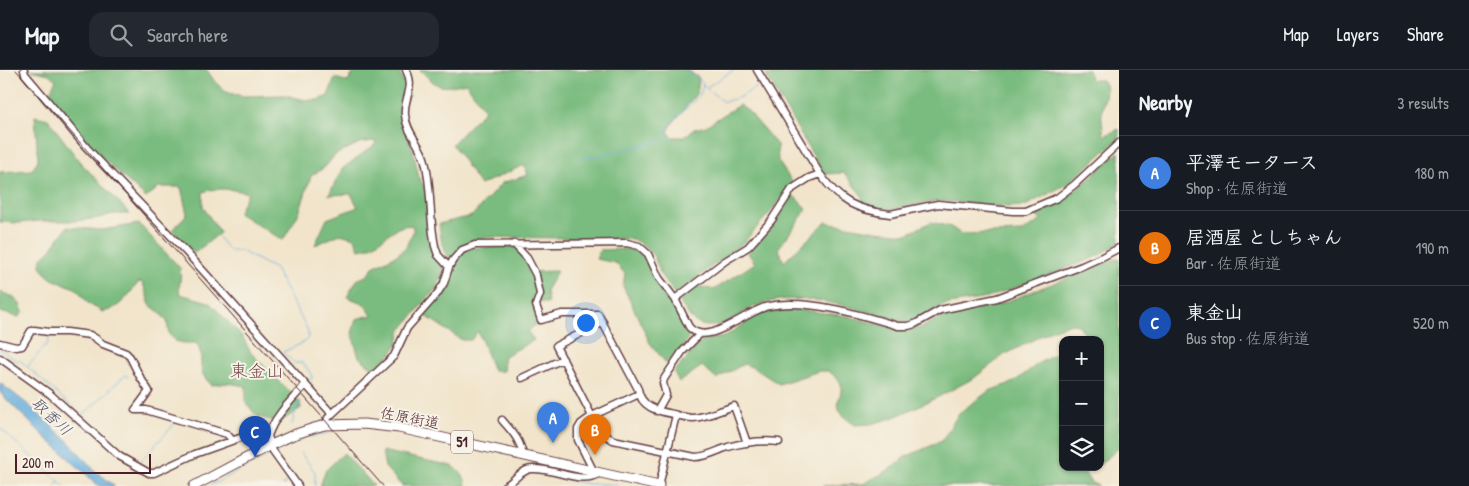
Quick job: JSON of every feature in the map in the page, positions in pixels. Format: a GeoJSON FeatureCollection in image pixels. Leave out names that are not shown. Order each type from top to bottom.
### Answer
{"type":"FeatureCollection","features":[{"type":"Feature","properties":{"kind":"highway","name":"佐原街道"},"geometry":{"type":"LineString","coordinates":[[194,486],[293,435],[325,425],[364,424],[399,428],[659,486]]}},
{"type":"Feature","properties":{"kind":"street"},"geometry":{"type":"LineString","coordinates":[[24,70],[87,148],[187,253],[332,414]]}},
{"type":"Feature","properties":{"kind":"street"},"geometry":{"type":"LineString","coordinates":[[406,70],[410,83],[404,115],[406,123],[420,147],[426,162],[435,246],[438,255],[449,267]]}},
{"type":"Feature","properties":{"kind":"street"},"geometry":{"type":"LineString","coordinates":[[757,70],[831,189],[847,202],[861,208],[883,213],[890,214],[938,204],[1026,211],[1057,198],[1074,185],[1119,143]]}},
{"type":"Feature","properties":{"kind":"street"},"geometry":{"type":"LineString","coordinates":[[675,300],[724,261],[748,247],[771,221],[792,189],[809,178],[820,174]]}},
{"type":"Feature","properties":{"kind":"street"},"geometry":{"type":"LineString","coordinates":[[325,425],[332,414],[394,356],[407,328],[437,294],[444,283],[449,267],[458,254],[467,247],[482,244],[627,243],[639,246],[648,254],[689,327],[700,334],[714,333],[761,308],[781,304],[833,309],[898,326],[908,326],[920,322],[940,310],[988,301],[1013,292],[1082,266],[1119,248]]}},
{"type":"Feature","properties":{"kind":"street"},"geometry":{"type":"LineString","coordinates":[[514,244],[527,258],[536,275],[540,294],[536,305],[541,320],[562,314],[598,314],[645,404],[657,411],[692,418],[734,406],[747,443]]}},
{"type":"Feature","properties":{"kind":"street"},"geometry":{"type":"LineString","coordinates":[[603,322],[556,346],[600,431],[610,438],[700,458],[747,443],[762,440],[779,442]]}},
{"type":"Feature","properties":{"kind":"street"},"geometry":{"type":"LineString","coordinates":[[0,343],[16,347],[22,346],[31,331],[34,330],[67,332],[95,338],[103,344],[123,351],[128,355],[149,389],[149,393],[135,410],[146,410],[227,434],[232,440]]}},
{"type":"Feature","properties":{"kind":"street"},"geometry":{"type":"LineString","coordinates":[[657,411],[666,396],[664,379],[682,352],[700,334]]}},
{"type":"Feature","properties":{"kind":"street"},"geometry":{"type":"LineString","coordinates":[[0,358],[50,394],[119,456],[149,473],[154,473],[195,454],[262,430],[268,436],[278,458],[298,486]]}},
{"type":"Feature","properties":{"kind":"street"},"geometry":{"type":"LineString","coordinates":[[522,378],[563,359]]}},
{"type":"Feature","properties":{"kind":"street"},"geometry":{"type":"LineString","coordinates":[[268,436],[270,428],[285,405],[305,385]]}},
{"type":"Feature","properties":{"kind":"street"},"geometry":{"type":"LineString","coordinates":[[505,486],[523,472],[531,469],[543,470],[578,480],[593,479],[597,473],[585,456],[578,440],[577,435],[581,424],[592,416],[639,394]]}},
{"type":"Feature","properties":{"kind":"street"},"geometry":{"type":"LineString","coordinates":[[659,486],[676,415]]}},
{"type":"Feature","properties":{"kind":"street"},"geometry":{"type":"LineString","coordinates":[[502,420],[517,437],[523,456]]}},
{"type":"Feature","properties":{"kind":"green space"},"geometry":{"type":"Polygon","coordinates":[[[31,70],[207,70],[215,82],[226,92],[244,96],[285,95],[305,100],[318,100],[328,96],[335,78],[348,82],[355,70],[398,70],[410,96],[401,104],[403,123],[413,150],[419,178],[426,190],[428,229],[433,250],[443,268],[437,287],[401,330],[398,343],[392,353],[374,369],[359,357],[352,334],[356,319],[372,315],[363,303],[347,297],[357,280],[368,275],[373,267],[397,255],[406,247],[413,232],[413,226],[407,225],[396,229],[370,247],[365,248],[359,249],[355,238],[340,234],[315,245],[327,219],[358,207],[351,194],[329,195],[342,169],[377,143],[373,141],[359,143],[335,155],[325,167],[311,176],[299,213],[283,240],[238,213],[248,193],[226,189],[214,189],[203,192],[203,207],[220,233],[194,253],[172,230],[187,214],[181,187],[159,187],[146,198],[97,153],[49,94],[56,80],[49,74],[31,70]]]}},
{"type":"Feature","properties":{"kind":"green space"},"geometry":{"type":"Polygon","coordinates":[[[420,70],[687,70],[699,78],[697,93],[672,124],[668,132],[673,137],[684,137],[694,129],[706,126],[739,105],[749,112],[777,145],[778,161],[794,185],[744,242],[675,294],[662,277],[654,256],[633,239],[489,237],[471,240],[449,258],[442,245],[439,224],[472,216],[502,183],[528,175],[524,165],[480,185],[452,144],[485,110],[466,83],[445,87],[440,86],[420,70]]]}},
{"type":"Feature","properties":{"kind":"green space"},"geometry":{"type":"Polygon","coordinates":[[[815,70],[1088,70],[1091,80],[1102,80],[1106,87],[1102,114],[1104,136],[1119,129],[1119,139],[1067,184],[1025,206],[1006,207],[937,201],[887,210],[859,204],[863,197],[844,173],[824,174],[766,75],[809,73],[815,70]]]}},
{"type":"Feature","properties":{"kind":"green space"},"geometry":{"type":"Polygon","coordinates":[[[35,116],[48,119],[79,161],[130,214],[112,214],[99,218],[75,221],[0,222],[0,172],[32,170],[38,160],[35,116]]]}},
{"type":"Feature","properties":{"kind":"green space"},"geometry":{"type":"Polygon","coordinates":[[[1119,152],[1119,243],[1096,257],[987,298],[943,305],[907,323],[852,307],[813,300],[794,299],[758,305],[715,326],[699,324],[688,314],[679,300],[698,286],[714,290],[755,263],[748,253],[770,230],[793,195],[807,209],[778,249],[784,262],[826,222],[876,231],[907,234],[931,222],[951,227],[961,234],[1022,232],[1042,220],[1032,214],[1069,196],[1119,152]]]}},
{"type":"Feature","properties":{"kind":"green space"},"geometry":{"type":"Polygon","coordinates":[[[139,224],[180,268],[180,294],[209,302],[242,336],[251,353],[300,402],[301,408],[283,420],[273,421],[256,415],[246,403],[246,386],[228,383],[212,385],[206,380],[201,369],[200,354],[196,343],[175,341],[169,334],[167,321],[150,305],[143,283],[139,282],[115,308],[103,312],[89,304],[75,288],[52,279],[44,272],[41,259],[67,227],[102,230],[139,224]]]}},
{"type":"Feature","properties":{"kind":"green space"},"geometry":{"type":"Polygon","coordinates":[[[514,246],[529,262],[528,272],[557,271],[546,291],[548,303],[534,302],[535,325],[528,332],[534,340],[503,357],[504,371],[493,371],[478,331],[471,340],[462,340],[423,314],[458,257],[466,250],[514,246]]]}},
{"type":"Feature","properties":{"kind":"green space"},"geometry":{"type":"Polygon","coordinates":[[[628,249],[644,255],[690,336],[666,363],[650,343],[623,286],[625,274],[616,263],[596,259],[600,250],[628,249]]]}},
{"type":"Feature","properties":{"kind":"green space"},"geometry":{"type":"Polygon","coordinates":[[[1119,258],[1119,448],[1104,461],[1104,336],[1084,336],[1080,326],[1072,323],[1054,329],[1004,355],[974,378],[938,397],[892,418],[871,424],[855,425],[844,417],[839,410],[838,402],[841,383],[828,371],[819,371],[779,384],[744,364],[716,379],[702,366],[679,382],[674,372],[703,340],[724,337],[764,311],[801,310],[847,316],[896,329],[921,328],[945,315],[1000,304],[1119,258]]]}},
{"type":"Feature","properties":{"kind":"green space"},"geometry":{"type":"Polygon","coordinates":[[[0,292],[12,296],[17,301],[23,312],[19,317],[0,312],[0,292]]]}},
{"type":"Feature","properties":{"kind":"green space"},"geometry":{"type":"Polygon","coordinates":[[[1059,352],[1059,471],[1086,471],[1084,472],[1091,483],[1099,486],[823,486],[863,484],[889,470],[905,457],[942,441],[959,413],[989,391],[1014,382],[1039,363],[1059,352]]]}},
{"type":"Feature","properties":{"kind":"green space"},"geometry":{"type":"Polygon","coordinates":[[[382,451],[452,466],[462,474],[466,486],[402,486],[385,467],[382,451]]]}},
{"type":"Feature","properties":{"kind":"green space"},"geometry":{"type":"Polygon","coordinates":[[[344,453],[374,486],[320,486],[326,470],[344,453]]]}},
{"type":"Feature","properties":{"kind":"water"},"geometry":{"type":"Polygon","coordinates":[[[0,383],[26,403],[69,442],[95,471],[115,486],[99,486],[2,395],[0,383]]]}},
{"type":"Feature","properties":{"kind":"waterway"},"geometry":{"type":"LineString","coordinates":[[685,70],[700,80],[706,88],[724,102],[740,97],[760,85]]}},
{"type":"Feature","properties":{"kind":"waterway"},"geometry":{"type":"LineString","coordinates":[[707,87],[734,70]]}},
{"type":"Feature","properties":{"kind":"waterway"},"geometry":{"type":"LineString","coordinates":[[579,159],[632,148],[671,137],[664,130],[700,95],[703,84]]}},
{"type":"Feature","properties":{"kind":"waterway"},"geometry":{"type":"LineString","coordinates":[[219,238],[231,251],[241,251],[275,269],[308,331],[308,338],[303,343],[283,352],[294,363],[303,363],[312,375],[311,381]]}},
{"type":"Feature","properties":{"kind":"waterway"},"geometry":{"type":"LineString","coordinates":[[28,366],[48,343],[49,335]]}},
{"type":"Feature","properties":{"kind":"waterway"},"geometry":{"type":"LineString","coordinates":[[0,349],[17,361],[20,360],[126,456],[139,463],[176,422]]}},
{"type":"Feature","properties":{"kind":"waterway"},"geometry":{"type":"LineString","coordinates":[[83,415],[125,375],[128,377]]}},
{"type":"Feature","properties":{"kind":"waterway"},"geometry":{"type":"LineString","coordinates":[[292,424],[301,401]]}},
{"type":"Feature","properties":{"kind":"waterway"},"geometry":{"type":"LineString","coordinates":[[0,428],[64,486]]}},
{"type":"Feature","properties":{"kind":"waterway"},"geometry":{"type":"LineString","coordinates":[[312,437],[328,433]]}},
{"type":"Feature","properties":{"kind":"waterway"},"geometry":{"type":"LineString","coordinates":[[277,451],[303,439]]}},
{"type":"Feature","properties":{"kind":"waterway"},"geometry":{"type":"LineString","coordinates":[[300,452],[315,472],[315,486]]}},
{"type":"Feature","properties":{"kind":"waterway"},"geometry":{"type":"LineString","coordinates":[[210,486],[271,454]]}},
{"type":"Feature","properties":{"kind":"waterway"},"geometry":{"type":"LineString","coordinates":[[517,481],[530,472],[560,478]]}},
{"type":"Feature","properties":{"kind":"waterway"},"geometry":{"type":"LineString","coordinates":[[294,475],[304,486]]}},
{"type":"Feature","properties":{"kind":"waterway"},"geometry":{"type":"LineString","coordinates":[[282,486],[289,479]]}},
{"type":"Feature","properties":{"kind":"waterway"},"geometry":{"type":"LineString","coordinates":[[565,479],[588,484],[617,486]]}},
{"type":"Feature","properties":{"kind":"waterway"},"geometry":{"type":"LineString","coordinates":[[55,486],[59,481]]}},
{"type":"Feature","properties":{"kind":"railway"},"geometry":{"type":"LineString","coordinates":[[16,70],[383,486]]}},
{"type":"Feature","properties":{"kind":"place","name":"平澤モータース"},"geometry":{"type":"Point","coordinates":[553,443]}},
{"type":"Feature","properties":{"kind":"place","name":"居酒屋 としちゃん"},"geometry":{"type":"Point","coordinates":[595,455]}},
{"type":"Feature","properties":{"kind":"place","name":"東金山"},"geometry":{"type":"Point","coordinates":[255,457]}},
{"type":"Feature","properties":{"kind":"district","name":"東金山"},"geometry":{"type":"Point","coordinates":[257,371]}},
{"type":"Feature","properties":{"kind":"water label","name":"取香川"},"geometry":{"type":"Point","coordinates":[52,416]}}]}
